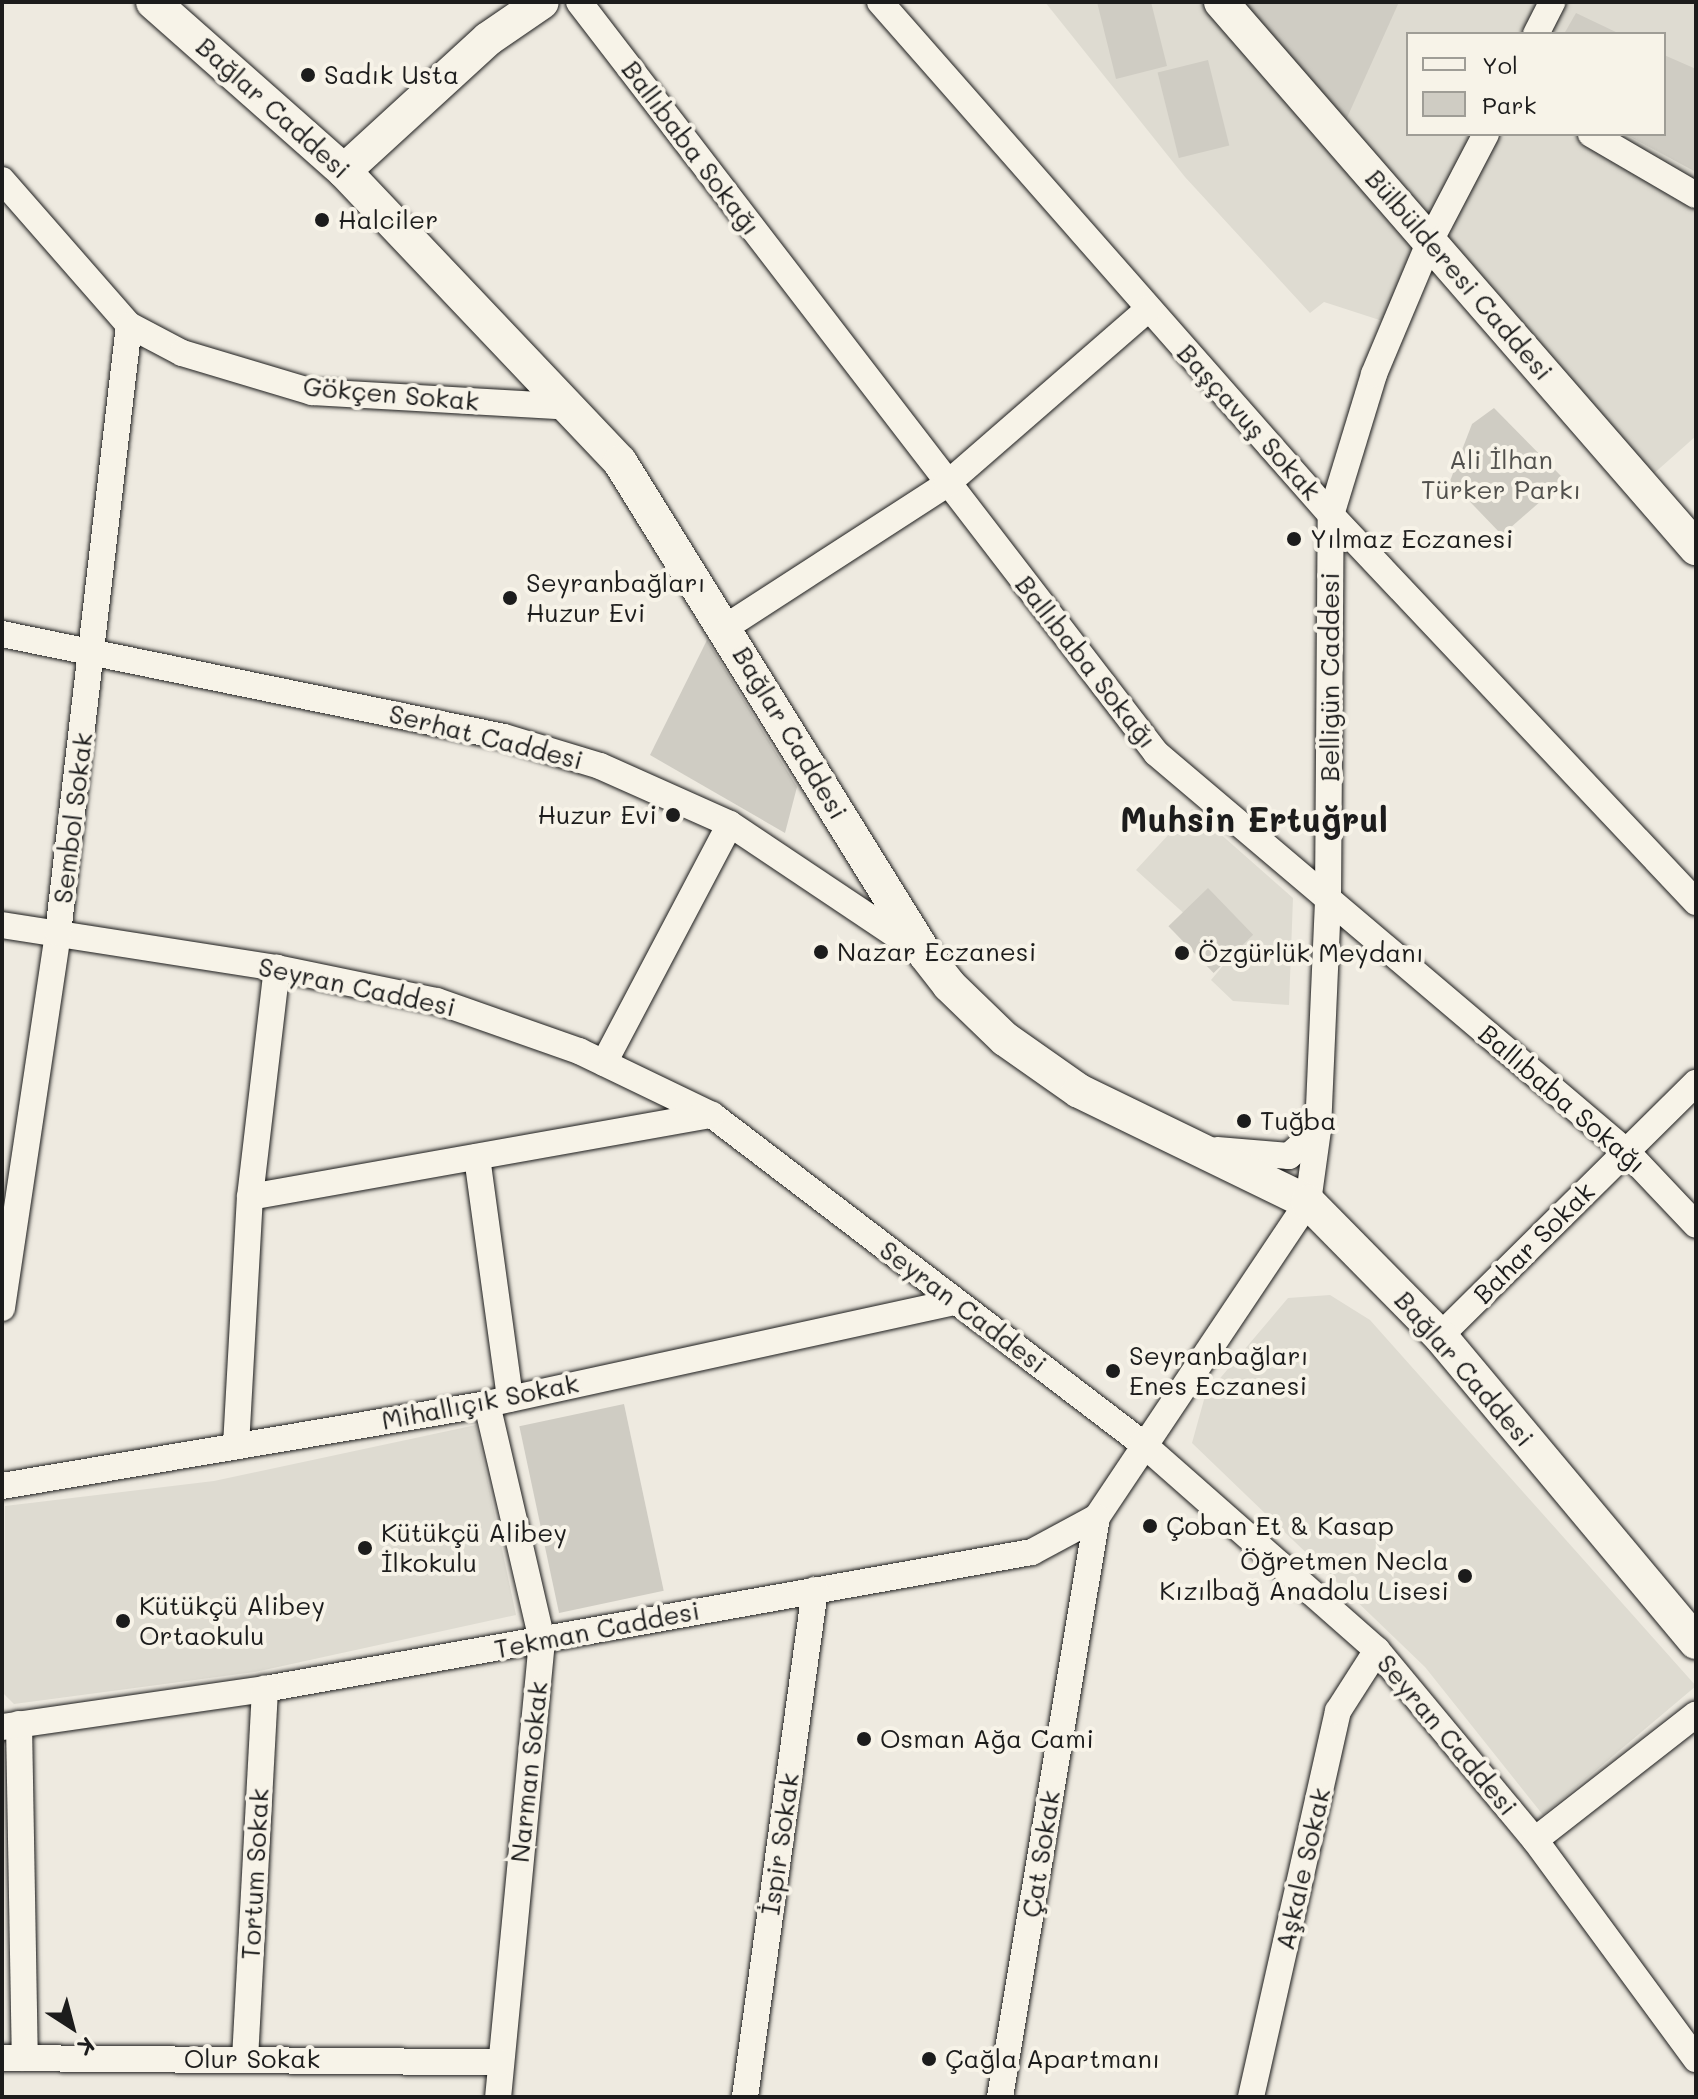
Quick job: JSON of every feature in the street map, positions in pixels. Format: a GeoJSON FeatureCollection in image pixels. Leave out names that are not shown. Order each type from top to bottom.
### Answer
{"type":"FeatureCollection","features":[{"type":"Feature","properties":{"kind":"main road","name":"Bağlar Caddesi"},"geometry":{"type":"LineString","coordinates":[[153,2],[344,171],[620,462],[726,627],[925,954],[974,1009],[1038,1063],[1079,1091],[1308,1202],[1440,1336],[1696,1642]]}},
{"type":"Feature","properties":{"kind":"main road"},"geometry":{"type":"LineString","coordinates":[[344,171],[488,39],[542,2]]}},
{"type":"Feature","properties":{"kind":"main road","name":"Bülbülderesi Caddesi"},"geometry":{"type":"LineString","coordinates":[[1221,2],[1696,548]]}},
{"type":"Feature","properties":{"kind":"street","name":"Ballıbaba Sokağı"},"geometry":{"type":"LineString","coordinates":[[579,2],[1156,753],[1627,1152],[1696,1225]]}},
{"type":"Feature","properties":{"kind":"street","name":"Başçavuş Sokak"},"geometry":{"type":"LineString","coordinates":[[880,2],[1331,515],[1696,902]]}},
{"type":"Feature","properties":{"kind":"street"},"geometry":{"type":"LineString","coordinates":[[1537,32],[1552,2]]}},
{"type":"Feature","properties":{"kind":"street","name":"Belligün Caddesi"},"geometry":{"type":"LineString","coordinates":[[1308,1202],[1318,1130],[1328,899],[1331,515],[1374,374],[1429,243],[1485,136]]}},
{"type":"Feature","properties":{"kind":"street"},"geometry":{"type":"LineString","coordinates":[[1594,136],[1696,195]]}},
{"type":"Feature","properties":{"kind":"street","name":"Gökçen Sokak"},"geometry":{"type":"LineString","coordinates":[[2,180],[129,325],[182,353],[312,392],[570,407]]}},
{"type":"Feature","properties":{"kind":"street"},"geometry":{"type":"LineString","coordinates":[[726,627],[947,484],[1148,309]]}},
{"type":"Feature","properties":{"kind":"street","name":"Sembol Sokak"},"geometry":{"type":"LineString","coordinates":[[2,1308],[58,933],[129,325]]}},
{"type":"Feature","properties":{"kind":"street","name":"Serhat Caddesi"},"geometry":{"type":"LineString","coordinates":[[2,634],[93,650],[504,737],[600,766],[730,824],[925,954]]}},
{"type":"Feature","properties":{"kind":"street"},"geometry":{"type":"LineString","coordinates":[[604,1063],[730,824]]}},
{"type":"Feature","properties":{"kind":"street","name":"Seyran Caddesi"},"geometry":{"type":"LineString","coordinates":[[2,925],[277,968],[437,1001],[604,1063],[712,1115],[1142,1443],[1377,1650],[1535,1840],[1696,2059]]}},
{"type":"Feature","properties":{"kind":"street"},"geometry":{"type":"LineString","coordinates":[[236,1446],[250,1197],[277,968]]}},
{"type":"Feature","properties":{"kind":"street","name":"Bahar Sokak"},"geometry":{"type":"LineString","coordinates":[[1440,1336],[1696,1083]]}},
{"type":"Feature","properties":{"kind":"street"},"geometry":{"type":"LineString","coordinates":[[250,1197],[712,1115]]}},
{"type":"Feature","properties":{"kind":"street","name":"Bağlar Caddesi"},"geometry":{"type":"LineString","coordinates":[[1192,1147],[1275,1158],[1298,1152],[1318,1130]]}},
{"type":"Feature","properties":{"kind":"street","name":"Narman Sokak"},"geometry":{"type":"LineString","coordinates":[[477,1157],[498,1402],[542,1641],[498,2097]]}},
{"type":"Feature","properties":{"kind":"street"},"geometry":{"type":"LineString","coordinates":[[1097,1517],[1142,1443],[1308,1202]]}},
{"type":"Feature","properties":{"kind":"street","name":"Mihallıçık Sokak"},"geometry":{"type":"LineString","coordinates":[[2,1486],[498,1402],[954,1302]]}},
{"type":"Feature","properties":{"kind":"street","name":"Tekman Caddesi"},"geometry":{"type":"LineString","coordinates":[[10,1726],[265,1689],[1032,1552],[1097,1517]]}},
{"type":"Feature","properties":{"kind":"street","name":"Çat Sokak"},"geometry":{"type":"LineString","coordinates":[[1000,2097],[1097,1517]]}},
{"type":"Feature","properties":{"kind":"street","name":"İspir Sokak"},"geometry":{"type":"LineString","coordinates":[[745,2097],[815,1590]]}},
{"type":"Feature","properties":{"kind":"street","name":"Aşkale Sokak"},"geometry":{"type":"LineString","coordinates":[[1251,2097],[1338,1711],[1377,1650]]}},
{"type":"Feature","properties":{"kind":"street","name":"Tortum Sokak"},"geometry":{"type":"LineString","coordinates":[[245,2059],[265,1689]]}},
{"type":"Feature","properties":{"kind":"street"},"geometry":{"type":"LineString","coordinates":[[1535,1840],[1696,1714]]}},
{"type":"Feature","properties":{"kind":"street"},"geometry":{"type":"LineString","coordinates":[[10,1726],[14,2058]]}},
{"type":"Feature","properties":{"kind":"street","name":"Olur Sokak"},"geometry":{"type":"LineString","coordinates":[[14,2058],[501,2062]]}},
{"type":"Feature","properties":{"kind":"shaded area"},"geometry":{"type":"Polygon","coordinates":[[[1045,2],[1696,2],[1696,436],[1642,484],[1430,243],[1395,325],[1324,302],[1310,313],[1185,177],[1045,2]]]}},
{"type":"Feature","properties":{"kind":"shaded area"},"geometry":{"type":"Polygon","coordinates":[[[1192,809],[1293,898],[1289,1005],[1233,1001],[1211,980],[1231,956],[1136,870],[1192,809]]]}},
{"type":"Feature","properties":{"kind":"shaded area","name":"Öğretmen Necla Kızılbağ Anadolu Lisesi"},"geometry":{"type":"Polygon","coordinates":[[[1330,1295],[1370,1320],[1696,1686],[1543,1815],[1425,1667],[1192,1443],[1205,1396],[1288,1298],[1330,1295]]]}},
{"type":"Feature","properties":{"kind":"shaded area"},"geometry":{"type":"Polygon","coordinates":[[[476,1425],[516,1615],[255,1672],[14,1704],[3,1693],[5,1506],[214,1481],[476,1425]]]}},
{"type":"Feature","properties":{"kind":"green space"},"geometry":{"type":"Polygon","coordinates":[[[1097,2],[1151,2],[1167,66],[1116,79],[1097,2]]]}},
{"type":"Feature","properties":{"kind":"green space"},"geometry":{"type":"Polygon","coordinates":[[[1242,2],[1399,2],[1346,120],[1238,7],[1242,2]]]}},
{"type":"Feature","properties":{"kind":"green space"},"geometry":{"type":"Polygon","coordinates":[[[1576,13],[1616,32],[1565,32],[1576,13]]]}},
{"type":"Feature","properties":{"kind":"green space"},"geometry":{"type":"Polygon","coordinates":[[[1666,56],[1696,69],[1696,172],[1629,136],[1666,136],[1666,56]]]}},
{"type":"Feature","properties":{"kind":"green space"},"geometry":{"type":"Polygon","coordinates":[[[1208,60],[1229,145],[1179,158],[1158,73],[1208,60]]]}},
{"type":"Feature","properties":{"kind":"green space","name":"Ali İlhan Türker Parkı"},"geometry":{"type":"Polygon","coordinates":[[[1494,408],[1565,480],[1502,535],[1450,481],[1472,424],[1494,408]]]}},
{"type":"Feature","properties":{"kind":"green space"},"geometry":{"type":"Polygon","coordinates":[[[707,640],[797,787],[785,833],[650,755],[707,640]]]}},
{"type":"Feature","properties":{"kind":"green space"},"geometry":{"type":"Polygon","coordinates":[[[1208,888],[1253,935],[1214,973],[1168,926],[1208,888]]]}},
{"type":"Feature","properties":{"kind":"green space"},"geometry":{"type":"Polygon","coordinates":[[[624,1404],[664,1591],[559,1613],[519,1426],[624,1404]]]}},
{"type":"Feature","properties":{"kind":"place","name":"Sadık Usta"},"geometry":{"type":"Point","coordinates":[308,75]}},
{"type":"Feature","properties":{"kind":"place","name":"Halciler"},"geometry":{"type":"Point","coordinates":[322,220]}},
{"type":"Feature","properties":{"kind":"place","name":"Yılmaz Eczanesi"},"geometry":{"type":"Point","coordinates":[1294,539]}},
{"type":"Feature","properties":{"kind":"place","name":"Seyranbağları Huzur Evi"},"geometry":{"type":"Point","coordinates":[510,598]}},
{"type":"Feature","properties":{"kind":"place","name":"Huzur Evi"},"geometry":{"type":"Point","coordinates":[673,815]}},
{"type":"Feature","properties":{"kind":"place","name":"Nazar Eczanesi"},"geometry":{"type":"Point","coordinates":[821,952]}},
{"type":"Feature","properties":{"kind":"place","name":"Özgürlük Meydanı"},"geometry":{"type":"Point","coordinates":[1182,953]}},
{"type":"Feature","properties":{"kind":"place","name":"Tuğba"},"geometry":{"type":"Point","coordinates":[1244,1121]}},
{"type":"Feature","properties":{"kind":"place","name":"Seyranbağları Enes Eczanesi"},"geometry":{"type":"Point","coordinates":[1113,1371]}},
{"type":"Feature","properties":{"kind":"place","name":"Çoban Et & Kasap"},"geometry":{"type":"Point","coordinates":[1150,1526]}},
{"type":"Feature","properties":{"kind":"place","name":"Kütükçü Alibey İlkokulu"},"geometry":{"type":"Point","coordinates":[365,1548]}},
{"type":"Feature","properties":{"kind":"place","name":"Öğretmen Necla Kızılbağ Anadolu Lisesi"},"geometry":{"type":"Point","coordinates":[1465,1576]}},
{"type":"Feature","properties":{"kind":"place","name":"Kütükçü Alibey Ortaokulu"},"geometry":{"type":"Point","coordinates":[123,1621]}},
{"type":"Feature","properties":{"kind":"place","name":"Osman Ağa Cami"},"geometry":{"type":"Point","coordinates":[864,1739]}},
{"type":"Feature","properties":{"kind":"place","name":"Çağla Apartmanı"},"geometry":{"type":"Point","coordinates":[929,2059]}},
{"type":"Feature","properties":{"kind":"district","name":"Muhsin Ertuğrul"},"geometry":{"type":"Point","coordinates":[1254,819]}}]}
